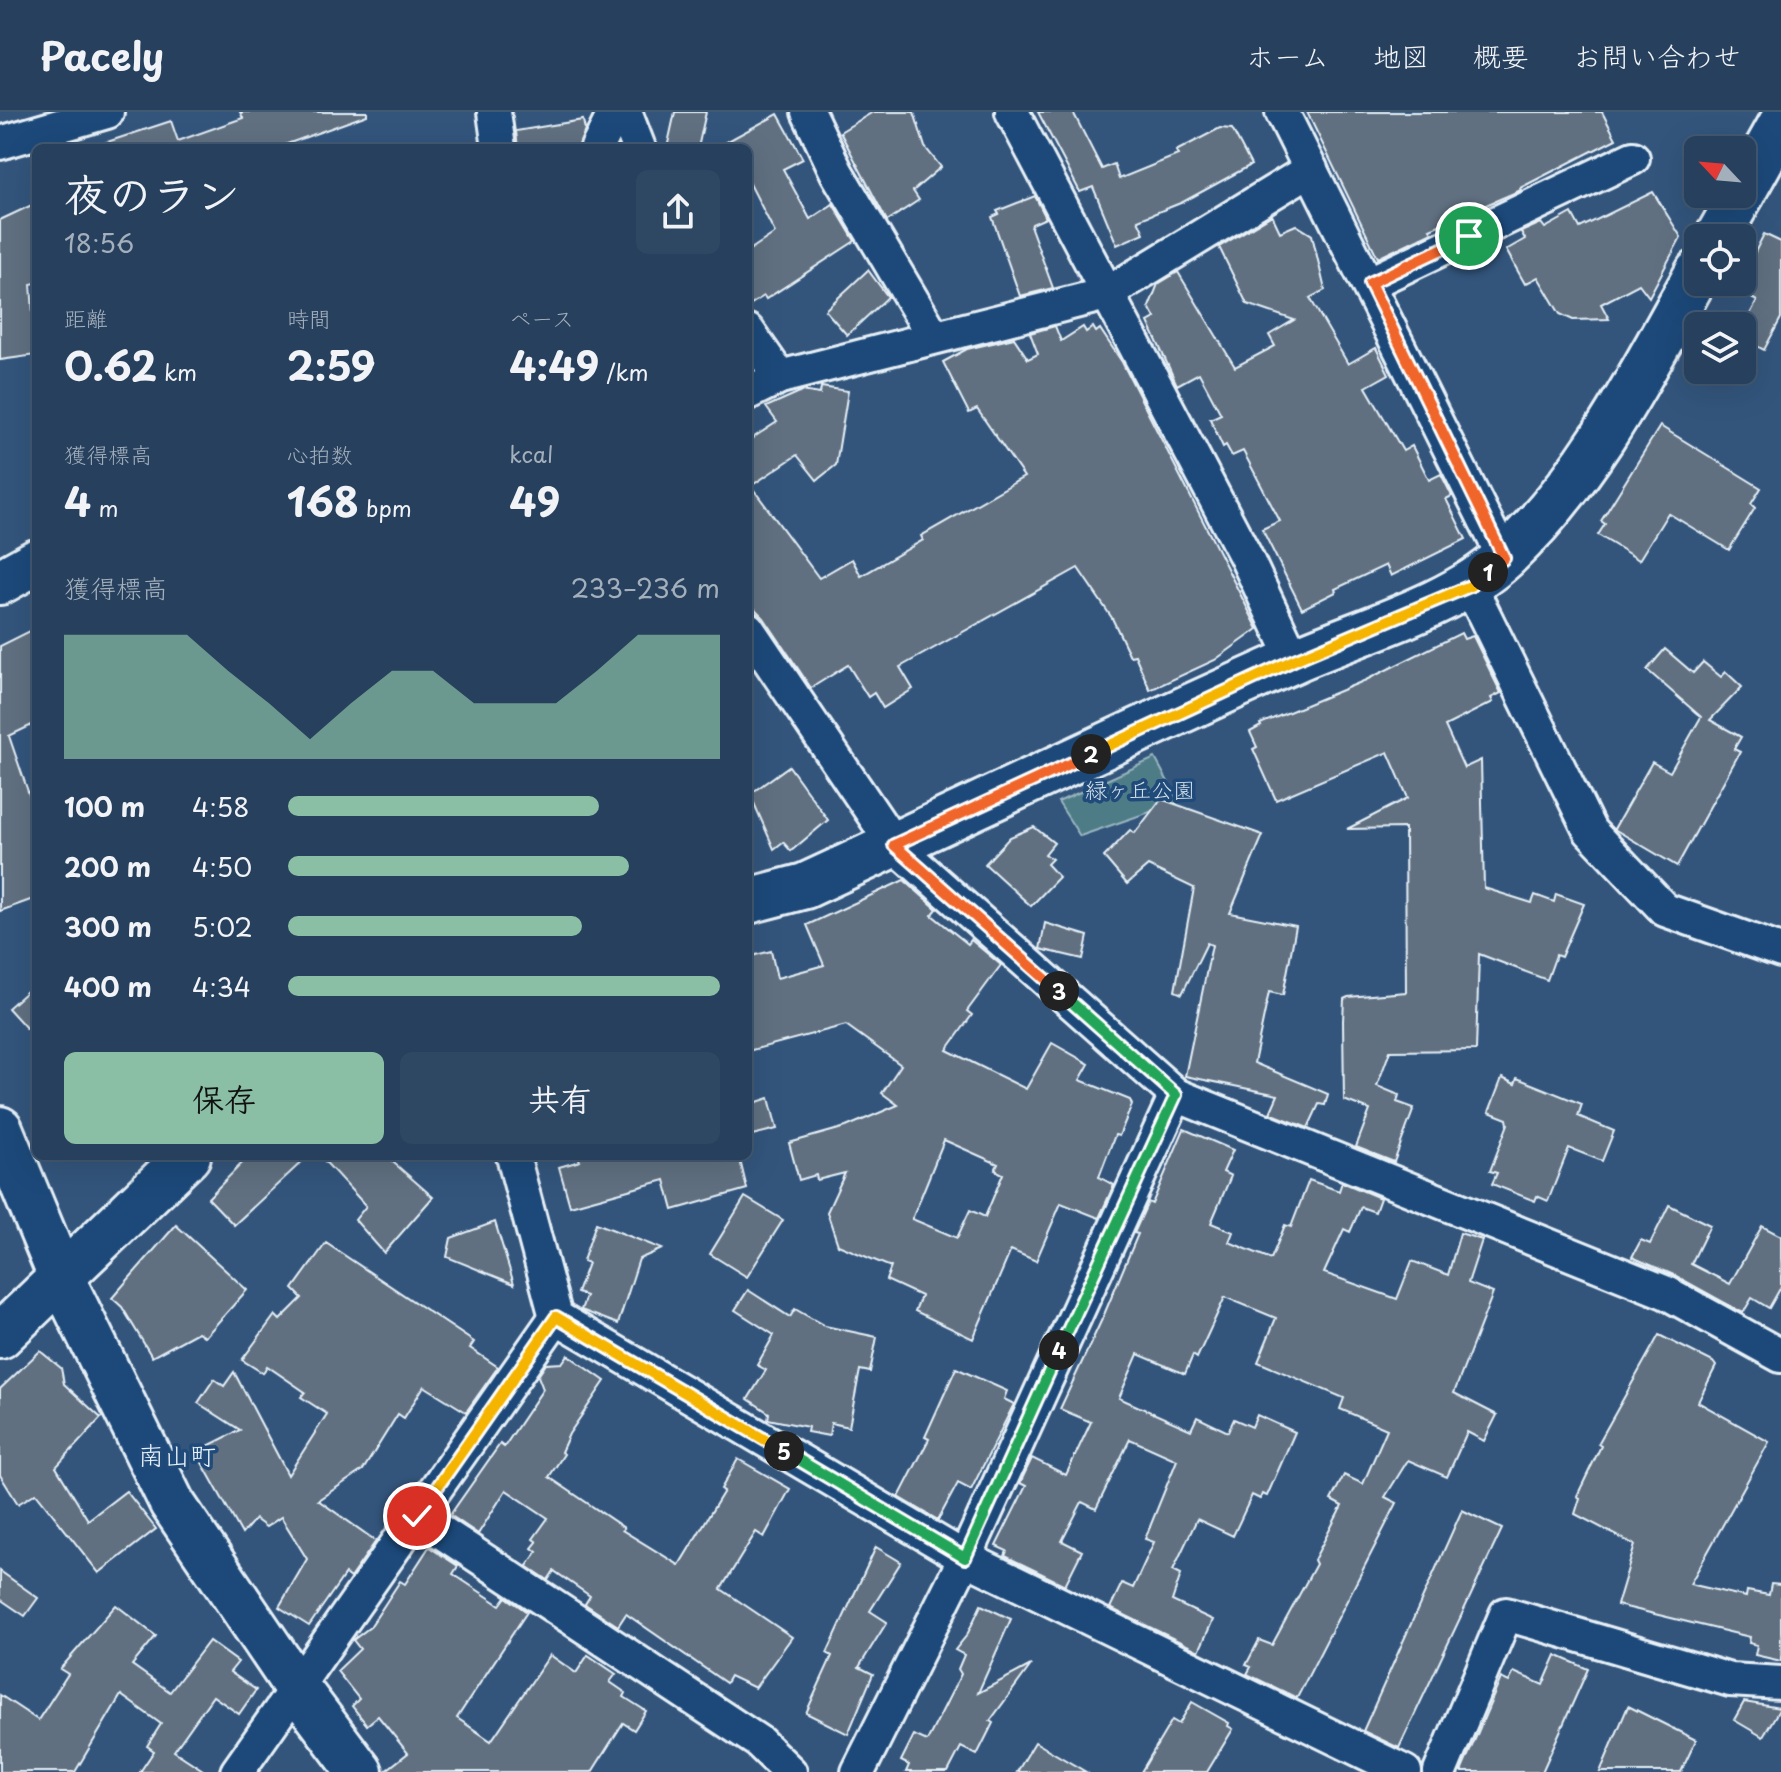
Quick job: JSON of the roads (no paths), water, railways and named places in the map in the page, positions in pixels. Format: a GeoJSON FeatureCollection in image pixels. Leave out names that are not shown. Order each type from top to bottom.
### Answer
{"type":"FeatureCollection","features":[{"type":"Feature","properties":{"kind":"street"},"geometry":{"type":"LineString","coordinates":[[0,143],[107,112]]}},
{"type":"Feature","properties":{"kind":"street"},"geometry":{"type":"LineString","coordinates":[[494,112],[498,144]]}},
{"type":"Feature","properties":{"kind":"street"},"geometry":{"type":"LineString","coordinates":[[599,144],[615,112]]}},
{"type":"Feature","properties":{"kind":"street"},"geometry":{"type":"LineString","coordinates":[[625,112],[637,144]]}},
{"type":"Feature","properties":{"kind":"street"},"geometry":{"type":"LineString","coordinates":[[808,112],[837,173],[934,337]]}},
{"type":"Feature","properties":{"kind":"street"},"geometry":{"type":"LineString","coordinates":[[1012,112],[1245,555],[1294,660]]}},
{"type":"Feature","properties":{"kind":"street"},"geometry":{"type":"LineString","coordinates":[[1282,112],[1370,283],[1504,558]]}},
{"type":"Feature","properties":{"kind":"street"},"geometry":{"type":"LineString","coordinates":[[1756,169],[1781,124]]}},
{"type":"Feature","properties":{"kind":"street"},"geometry":{"type":"LineString","coordinates":[[1370,283],[1633,158]]}},
{"type":"Feature","properties":{"kind":"street"},"geometry":{"type":"LineString","coordinates":[[752,391],[780,377],[1106,294],[1311,169]]}},
{"type":"Feature","properties":{"kind":"street"},"geometry":{"type":"LineString","coordinates":[[752,900],[805,886],[1294,660],[1470,586],[1504,558],[1557,504],[1615,421],[1685,296]]}},
{"type":"Feature","properties":{"kind":"street"},"geometry":{"type":"LineString","coordinates":[[752,337],[780,377]]}},
{"type":"Feature","properties":{"kind":"street"},"geometry":{"type":"LineString","coordinates":[[0,582],[32,564]]}},
{"type":"Feature","properties":{"kind":"street"},"geometry":{"type":"LineString","coordinates":[[1470,586],[1590,831],[1665,910],[1781,951]]}},
{"type":"Feature","properties":{"kind":"street"},"geometry":{"type":"LineString","coordinates":[[752,635],[894,845],[1176,1095],[1667,1293],[1781,1356]]}},
{"type":"Feature","properties":{"kind":"street"},"geometry":{"type":"LineString","coordinates":[[858,1772],[965,1558],[1176,1095]]}},
{"type":"Feature","properties":{"kind":"street"},"geometry":{"type":"LineString","coordinates":[[0,1129],[61,1277],[172,1503],[297,1688],[360,1772]]}},
{"type":"Feature","properties":{"kind":"street"},"geometry":{"type":"LineString","coordinates":[[0,1336],[184,1160]]}},
{"type":"Feature","properties":{"kind":"street"},"geometry":{"type":"LineString","coordinates":[[514,1160],[556,1317],[965,1558],[1405,1772]]}},
{"type":"Feature","properties":{"kind":"street"},"geometry":{"type":"LineString","coordinates":[[237,1772],[556,1317]]}},
{"type":"Feature","properties":{"kind":"street"},"geometry":{"type":"LineString","coordinates":[[417,1516],[759,1742],[790,1772]]}},
{"type":"Feature","properties":{"kind":"street"},"geometry":{"type":"LineString","coordinates":[[1440,1772],[1506,1614],[1730,1680],[1781,1683]]}},
{"type":"Feature","properties":{"kind":"district","name":"南山町"},"geometry":{"type":"Point","coordinates":[177,1456]}},
{"type":"Feature","properties":{"kind":"park label","name":"緑ヶ丘公園"},"geometry":{"type":"Point","coordinates":[1140,790]}}]}
